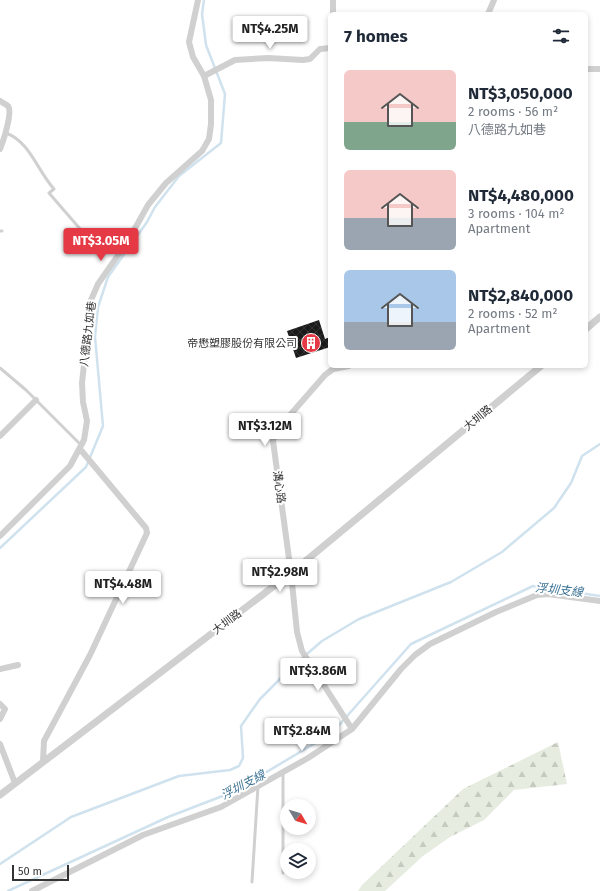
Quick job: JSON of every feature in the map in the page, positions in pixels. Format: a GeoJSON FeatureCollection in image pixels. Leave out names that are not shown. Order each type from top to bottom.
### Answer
{"type":"FeatureCollection","features":[{"type":"Feature","properties":{"kind":"street","name":"八德路九如巷"},"geometry":{"type":"LineString","coordinates":[[0,536],[66,471],[74,460],[87,427],[82,383],[91,300],[102,276],[128,241],[148,205],[166,183],[194,159],[206,145],[211,132],[210,100],[204,76],[192,57],[189,42],[198,0]]}},
{"type":"Feature","properties":{"kind":"street"},"geometry":{"type":"LineString","coordinates":[[333,0],[333,12]]}},
{"type":"Feature","properties":{"kind":"street"},"geometry":{"type":"LineString","coordinates":[[489,12],[494,0]]}},
{"type":"Feature","properties":{"kind":"street"},"geometry":{"type":"LineString","coordinates":[[204,76],[220,69],[227,63],[238,59],[310,59],[320,49],[328,48]]}},
{"type":"Feature","properties":{"kind":"street"},"geometry":{"type":"LineString","coordinates":[[588,69],[600,70]]}},
{"type":"Feature","properties":{"kind":"street"},"geometry":{"type":"LineString","coordinates":[[0,101],[7,105],[10,110],[6,133],[0,149]]}},
{"type":"Feature","properties":{"kind":"street"},"geometry":{"type":"LineString","coordinates":[[588,327],[600,317]]}},
{"type":"Feature","properties":{"kind":"street","name":"溝心路"},"geometry":{"type":"LineString","coordinates":[[338,368],[333,369],[325,375],[277,430],[274,437],[297,632],[303,653],[352,729]]}},
{"type":"Feature","properties":{"kind":"street","name":"大圳路"},"geometry":{"type":"LineString","coordinates":[[0,795],[15,782],[291,573],[539,368]]}},
{"type":"Feature","properties":{"kind":"street"},"geometry":{"type":"LineString","coordinates":[[0,436],[36,400]]}},
{"type":"Feature","properties":{"kind":"street"},"geometry":{"type":"LineString","coordinates":[[43,761],[44,741],[90,656],[147,533],[146,528],[92,466],[80,447]]}},
{"type":"Feature","properties":{"kind":"street"},"geometry":{"type":"LineString","coordinates":[[32,891],[143,835],[221,807],[283,773],[352,729],[401,669],[423,649],[525,599],[548,594],[600,601]]}},
{"type":"Feature","properties":{"kind":"street"},"geometry":{"type":"LineString","coordinates":[[0,669],[18,665]]}},
{"type":"Feature","properties":{"kind":"street"},"geometry":{"type":"LineString","coordinates":[[0,704],[4,709],[0,719]]}},
{"type":"Feature","properties":{"kind":"street"},"geometry":{"type":"LineString","coordinates":[[0,744],[15,782]]}},
{"type":"Feature","properties":{"kind":"lane"},"geometry":{"type":"LineString","coordinates":[[6,133],[15,136],[23,144],[46,180],[54,189],[49,193],[94,245]]}},
{"type":"Feature","properties":{"kind":"lane"},"geometry":{"type":"LineString","coordinates":[[0,368],[36,400],[80,447]]}},
{"type":"Feature","properties":{"kind":"lane"},"geometry":{"type":"LineString","coordinates":[[283,773],[283,843]]}},
{"type":"Feature","properties":{"kind":"lane"},"geometry":{"type":"LineString","coordinates":[[252,882],[258,786]]}},
{"type":"Feature","properties":{"kind":"green space"},"geometry":{"type":"Polygon","coordinates":[[[558,742],[567,784],[514,790],[484,820],[450,837],[423,856],[385,891],[358,891],[362,885],[463,789],[558,742]]]}},
{"type":"Feature","properties":{"kind":"building","name":"帝懋塑膠股份有限公司"},"geometry":{"type":"Polygon","coordinates":[[[319,320],[325,339],[328,338],[328,348],[296,358],[287,331],[319,320]]]}},
{"type":"Feature","properties":{"kind":"waterway"},"geometry":{"type":"LineString","coordinates":[[0,548],[86,467],[103,426],[95,337],[98,307],[108,277],[147,222],[155,207],[179,176],[221,143],[225,94],[206,45],[202,14],[204,0]]}},
{"type":"Feature","properties":{"kind":"waterway"},"geometry":{"type":"LineString","coordinates":[[0,864],[71,817],[179,776],[230,770],[239,766],[243,758],[241,726],[260,699],[293,666],[322,641],[359,619],[451,582],[502,552],[554,508],[571,483],[582,456],[600,444]]}},
{"type":"Feature","properties":{"kind":"waterway","name":"浮圳支線"},"geometry":{"type":"LineString","coordinates":[[8,891],[168,817],[233,792],[332,733],[411,644],[533,586],[600,596]]}},
{"type":"Feature","properties":{"kind":"place","name":"帝懋塑膠股份有限公司"},"geometry":{"type":"Point","coordinates":[311,343]}}]}
